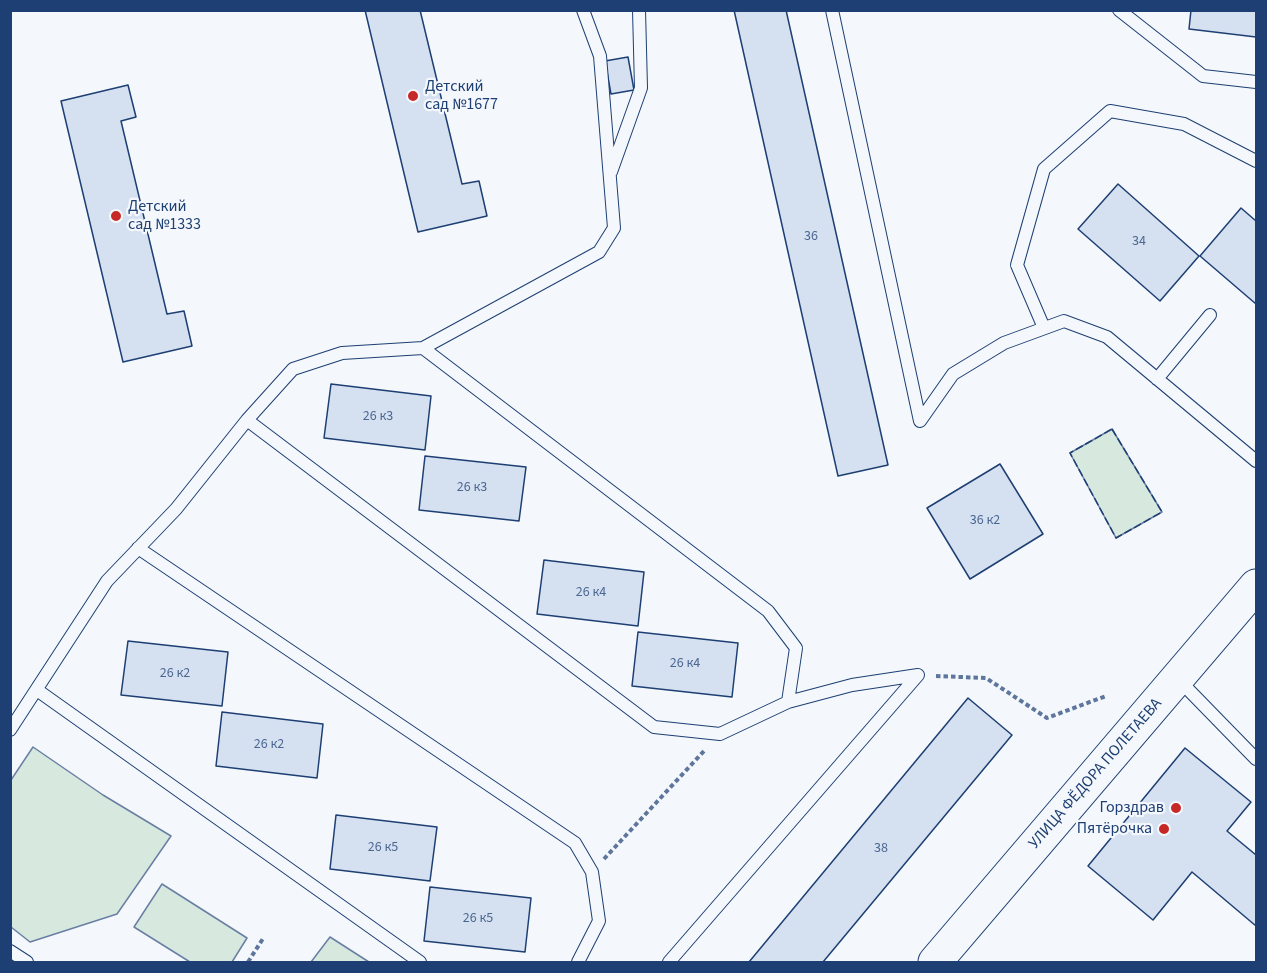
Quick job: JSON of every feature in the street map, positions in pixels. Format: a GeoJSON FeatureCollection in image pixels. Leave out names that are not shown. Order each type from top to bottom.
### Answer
{"type":"FeatureCollection","features":[{"type":"Feature","properties":{"kind":"main road","name":"УЛИЦА ФЁДОРА ПОЛЕТАЕВА"},"geometry":{"type":"LineString","coordinates":[[935,963],[1257,586]]}},
{"type":"Feature","properties":{"kind":"lane"},"geometry":{"type":"LineString","coordinates":[[10,730],[107,581],[176,509],[247,420],[293,369],[342,353],[423,348],[599,252],[614,228],[600,56],[583,10]]}},
{"type":"Feature","properties":{"kind":"lane"},"geometry":{"type":"LineString","coordinates":[[610,177],[642,88],[639,10]]}},
{"type":"Feature","properties":{"kind":"lane"},"geometry":{"type":"LineString","coordinates":[[832,10],[920,422],[953,374],[1004,343],[1064,321],[1107,337],[1257,461]]}},
{"type":"Feature","properties":{"kind":"lane"},"geometry":{"type":"LineString","coordinates":[[1119,10],[1203,76],[1257,82]]}},
{"type":"Feature","properties":{"kind":"lane"},"geometry":{"type":"LineString","coordinates":[[1044,328],[1017,265],[1044,170],[1110,111],[1184,124],[1257,161]]}},
{"type":"Feature","properties":{"kind":"lane"},"geometry":{"type":"LineString","coordinates":[[1157,379],[1210,315]]}},
{"type":"Feature","properties":{"kind":"lane"},"geometry":{"type":"LineString","coordinates":[[423,348],[768,611],[796,648],[788,702]]}},
{"type":"Feature","properties":{"kind":"lane"},"geometry":{"type":"LineString","coordinates":[[247,420],[654,727],[720,734],[788,702],[852,685],[918,675]]}},
{"type":"Feature","properties":{"kind":"lane"},"geometry":{"type":"LineString","coordinates":[[138,549],[575,843],[592,872],[599,921],[578,963]]}},
{"type":"Feature","properties":{"kind":"lane"},"geometry":{"type":"LineString","coordinates":[[669,963],[918,675]]}},
{"type":"Feature","properties":{"kind":"lane"},"geometry":{"type":"LineString","coordinates":[[1178,679],[1257,759]]}},
{"type":"Feature","properties":{"kind":"lane"},"geometry":{"type":"LineString","coordinates":[[37,690],[420,963]]}},
{"type":"Feature","properties":{"kind":"lane"},"geometry":{"type":"LineString","coordinates":[[10,951],[27,963]]}},
{"type":"Feature","properties":{"kind":"path"},"geometry":{"type":"LineString","coordinates":[[918,675],[986,678],[1047,718],[1106,696]]}},
{"type":"Feature","properties":{"kind":"path"},"geometry":{"type":"LineString","coordinates":[[592,872],[720,734]]}},
{"type":"Feature","properties":{"kind":"path"},"geometry":{"type":"LineString","coordinates":[[248,963],[264,937]]}},
{"type":"Feature","properties":{"kind":"shaded area"},"geometry":{"type":"Polygon","coordinates":[[[1112,429],[1162,512],[1116,538],[1070,453],[1112,429]]]}},
{"type":"Feature","properties":{"kind":"shaded area"},"geometry":{"type":"Polygon","coordinates":[[[33,747],[103,795],[171,836],[117,914],[30,942],[11,927],[11,780],[33,747]]]}},
{"type":"Feature","properties":{"kind":"shaded area"},"geometry":{"type":"Polygon","coordinates":[[[162,884],[247,938],[232,962],[190,962],[134,927],[162,884]]]}},
{"type":"Feature","properties":{"kind":"shaded area"},"geometry":{"type":"Polygon","coordinates":[[[330,937],[369,962],[311,962],[330,937]]]}},
{"type":"Feature","properties":{"kind":"building","name":"Детский сад №1677"},"geometry":{"type":"Polygon","coordinates":[[[365,10],[420,10],[462,184],[479,181],[487,216],[418,232],[365,10]]]}},
{"type":"Feature","properties":{"kind":"building"},"geometry":{"type":"Polygon","coordinates":[[[734,10],[786,10],[888,465],[838,476],[734,10]]]}},
{"type":"Feature","properties":{"kind":"building"},"geometry":{"type":"Polygon","coordinates":[[[1191,10],[1256,10],[1256,37],[1189,29],[1191,10]]]}},
{"type":"Feature","properties":{"kind":"building"},"geometry":{"type":"Polygon","coordinates":[[[628,57],[634,90],[611,94],[605,61],[628,57]]]}},
{"type":"Feature","properties":{"kind":"building","name":"Детский сад №1333"},"geometry":{"type":"Polygon","coordinates":[[[128,85],[136,117],[121,121],[167,314],[184,311],[192,346],[123,362],[61,101],[128,85]]]}},
{"type":"Feature","properties":{"kind":"building"},"geometry":{"type":"Polygon","coordinates":[[[1118,184],[1199,256],[1160,301],[1078,229],[1118,184]]]}},
{"type":"Feature","properties":{"kind":"building"},"geometry":{"type":"Polygon","coordinates":[[[1241,208],[1256,221],[1256,304],[1200,256],[1241,208]]]}},
{"type":"Feature","properties":{"kind":"building"},"geometry":{"type":"Polygon","coordinates":[[[331,384],[431,396],[425,450],[324,438],[331,384]]]}},
{"type":"Feature","properties":{"kind":"building"},"geometry":{"type":"Polygon","coordinates":[[[425,456],[526,467],[519,521],[419,510],[425,456]]]}},
{"type":"Feature","properties":{"kind":"building"},"geometry":{"type":"Polygon","coordinates":[[[1000,464],[1043,534],[970,579],[927,508],[1000,464]]]}},
{"type":"Feature","properties":{"kind":"building"},"geometry":{"type":"Polygon","coordinates":[[[544,560],[644,572],[638,626],[537,614],[544,560]]]}},
{"type":"Feature","properties":{"kind":"building"},"geometry":{"type":"Polygon","coordinates":[[[638,632],[738,643],[732,697],[632,686],[638,632]]]}},
{"type":"Feature","properties":{"kind":"building"},"geometry":{"type":"Polygon","coordinates":[[[128,641],[228,652],[222,706],[121,695],[128,641]]]}},
{"type":"Feature","properties":{"kind":"building"},"geometry":{"type":"Polygon","coordinates":[[[968,698],[1012,735],[823,962],[749,962],[968,698]]]}},
{"type":"Feature","properties":{"kind":"building"},"geometry":{"type":"Polygon","coordinates":[[[222,712],[323,724],[317,778],[216,766],[222,712]]]}},
{"type":"Feature","properties":{"kind":"building"},"geometry":{"type":"Polygon","coordinates":[[[1185,748],[1251,802],[1227,831],[1256,855],[1256,926],[1192,872],[1153,920],[1088,866],[1185,748]]]}},
{"type":"Feature","properties":{"kind":"building"},"geometry":{"type":"Polygon","coordinates":[[[336,815],[437,827],[430,881],[330,869],[336,815]]]}},
{"type":"Feature","properties":{"kind":"building"},"geometry":{"type":"Polygon","coordinates":[[[430,887],[531,898],[525,952],[424,941],[430,887]]]}},
{"type":"Feature","properties":{"kind":"fence"},"geometry":{"type":"LineString","coordinates":[[1112,429],[1162,512],[1116,538],[1070,453],[1112,429]]}},
{"type":"Feature","properties":{"kind":"place","name":"Детский сад №1677"},"geometry":{"type":"Point","coordinates":[413,96]}},
{"type":"Feature","properties":{"kind":"place","name":"Детский сад №1333"},"geometry":{"type":"Point","coordinates":[116,216]}},
{"type":"Feature","properties":{"kind":"place","name":"Горздрав"},"geometry":{"type":"Point","coordinates":[1176,808]}},
{"type":"Feature","properties":{"kind":"place","name":"Пятёрочка"},"geometry":{"type":"Point","coordinates":[1164,829]}}]}
